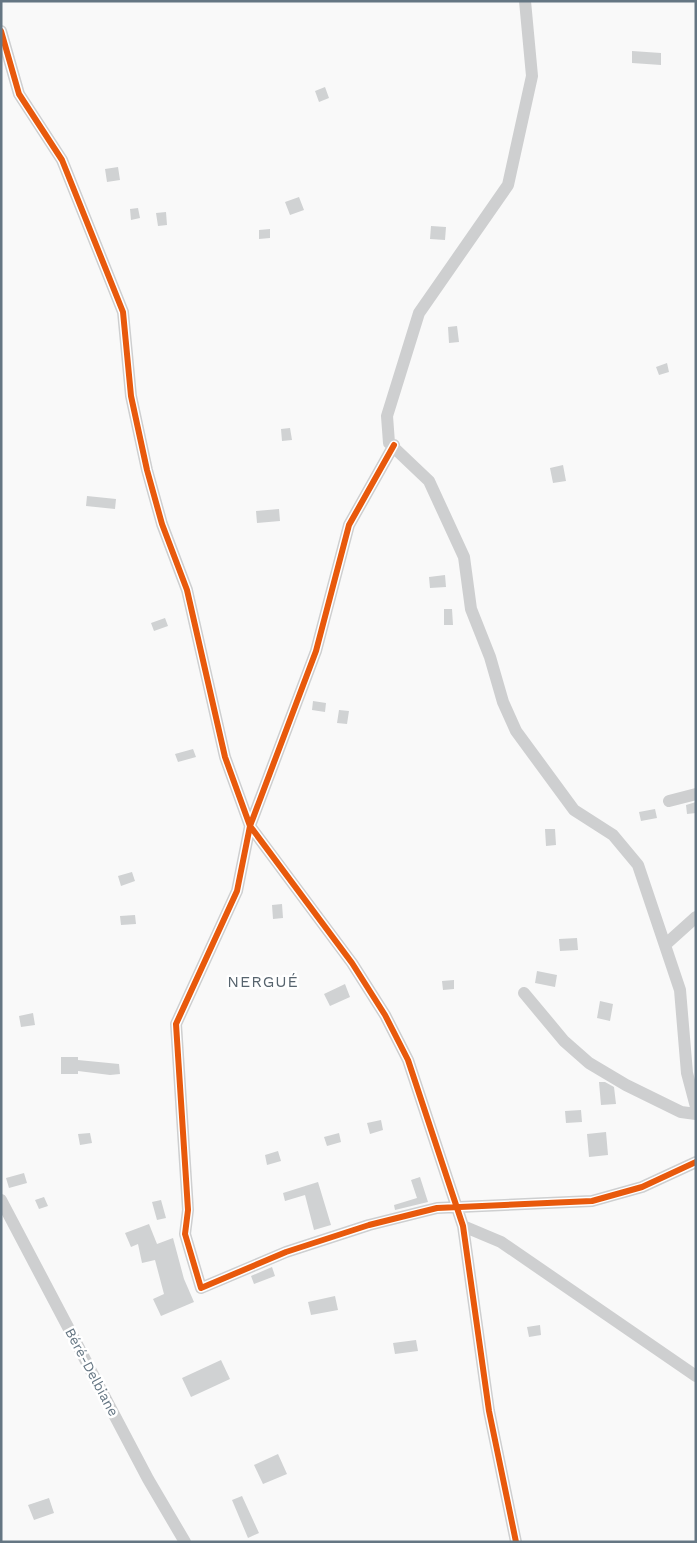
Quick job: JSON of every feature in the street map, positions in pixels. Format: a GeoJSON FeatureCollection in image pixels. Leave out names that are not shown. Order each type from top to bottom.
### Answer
{"type":"FeatureCollection","features":[{"type":"Feature","properties":{"kind":"street"},"geometry":{"type":"LineString","coordinates":[[525,1],[532,76],[508,185],[419,313],[386,416],[389,443],[394,445],[429,481],[464,557],[471,609],[490,657],[503,702],[516,730],[574,810],[613,835],[638,865],[680,990],[687,1073],[696,1107]]}},
{"type":"Feature","properties":{"kind":"street"},"geometry":{"type":"LineString","coordinates":[[1,31],[20,94],[62,160],[123,312],[131,396],[147,470],[162,524],[187,590],[225,757],[250,826],[352,963],[385,1015],[408,1060],[454,1207],[463,1226],[489,1411],[516,1542]]}},
{"type":"Feature","properties":{"kind":"street"},"geometry":{"type":"LineString","coordinates":[[394,445],[349,525],[316,651],[250,826],[237,891],[176,1024],[188,1210],[185,1234],[201,1288],[286,1252],[369,1225],[437,1208],[592,1200],[642,1187],[696,1162]]}},
{"type":"Feature","properties":{"kind":"street"},"geometry":{"type":"LineString","coordinates":[[669,801],[696,794]]}},
{"type":"Feature","properties":{"kind":"street"},"geometry":{"type":"LineString","coordinates":[[666,944],[696,917]]}},
{"type":"Feature","properties":{"kind":"street"},"geometry":{"type":"LineString","coordinates":[[524,993],[564,1041],[589,1062],[626,1085],[681,1112],[696,1114]]}},
{"type":"Feature","properties":{"kind":"street","name":"Béré-Delbiane"},"geometry":{"type":"LineString","coordinates":[[1,1200],[148,1479],[185,1542]]}},
{"type":"Feature","properties":{"kind":"street"},"geometry":{"type":"LineString","coordinates":[[463,1226],[501,1242],[696,1376]]}},
{"type":"Feature","properties":{"kind":"building"},"geometry":{"type":"Polygon","coordinates":[[[632,51],[661,53],[661,65],[632,63],[632,51]]]}},
{"type":"Feature","properties":{"kind":"building"},"geometry":{"type":"Polygon","coordinates":[[[325,87],[329,98],[319,102],[315,91],[325,87]]]}},
{"type":"Feature","properties":{"kind":"building"},"geometry":{"type":"Polygon","coordinates":[[[118,167],[120,180],[107,182],[105,169],[118,167]]]}},
{"type":"Feature","properties":{"kind":"building"},"geometry":{"type":"Polygon","coordinates":[[[299,197],[304,210],[290,215],[285,202],[299,197]]]}},
{"type":"Feature","properties":{"kind":"building"},"geometry":{"type":"Polygon","coordinates":[[[138,208],[140,218],[131,220],[130,209],[138,208]]]}},
{"type":"Feature","properties":{"kind":"building"},"geometry":{"type":"Polygon","coordinates":[[[166,212],[167,225],[158,226],[156,213],[166,212]]]}},
{"type":"Feature","properties":{"kind":"building"},"geometry":{"type":"Polygon","coordinates":[[[431,226],[446,227],[445,240],[430,239],[431,226]]]}},
{"type":"Feature","properties":{"kind":"building"},"geometry":{"type":"Polygon","coordinates":[[[270,229],[270,238],[259,239],[259,230],[270,229]]]}},
{"type":"Feature","properties":{"kind":"building"},"geometry":{"type":"Polygon","coordinates":[[[457,326],[459,342],[449,343],[448,327],[457,326]]]}},
{"type":"Feature","properties":{"kind":"building"},"geometry":{"type":"Polygon","coordinates":[[[667,363],[669,372],[659,375],[656,367],[667,363]]]}},
{"type":"Feature","properties":{"kind":"building"},"geometry":{"type":"Polygon","coordinates":[[[290,428],[292,440],[282,441],[281,429],[290,428]]]}},
{"type":"Feature","properties":{"kind":"building"},"geometry":{"type":"Polygon","coordinates":[[[563,465],[566,481],[553,483],[550,468],[563,465]]]}},
{"type":"Feature","properties":{"kind":"building"},"geometry":{"type":"Polygon","coordinates":[[[87,496],[116,499],[115,509],[86,506],[87,496]]]}},
{"type":"Feature","properties":{"kind":"building"},"geometry":{"type":"Polygon","coordinates":[[[279,509],[280,521],[257,523],[256,511],[279,509]]]}},
{"type":"Feature","properties":{"kind":"building"},"geometry":{"type":"Polygon","coordinates":[[[445,575],[446,587],[430,588],[429,577],[445,575]]]}},
{"type":"Feature","properties":{"kind":"building"},"geometry":{"type":"Polygon","coordinates":[[[444,609],[452,609],[453,625],[444,625],[444,609]]]}},
{"type":"Feature","properties":{"kind":"building"},"geometry":{"type":"Polygon","coordinates":[[[165,618],[168,626],[154,631],[151,623],[165,618]]]}},
{"type":"Feature","properties":{"kind":"building"},"geometry":{"type":"Polygon","coordinates":[[[313,701],[326,703],[325,712],[312,710],[313,701]]]}},
{"type":"Feature","properties":{"kind":"building"},"geometry":{"type":"Polygon","coordinates":[[[339,710],[349,711],[347,724],[337,723],[339,710]]]}},
{"type":"Feature","properties":{"kind":"building"},"geometry":{"type":"Polygon","coordinates":[[[193,749],[196,757],[178,762],[175,754],[193,749]]]}},
{"type":"Feature","properties":{"kind":"building"},"geometry":{"type":"Polygon","coordinates":[[[696,802],[696,813],[687,814],[686,805],[696,802]]]}},
{"type":"Feature","properties":{"kind":"building"},"geometry":{"type":"Polygon","coordinates":[[[655,809],[657,818],[641,821],[639,812],[655,809]]]}},
{"type":"Feature","properties":{"kind":"building"},"geometry":{"type":"Polygon","coordinates":[[[545,829],[555,829],[556,845],[546,846],[545,829]]]}},
{"type":"Feature","properties":{"kind":"building"},"geometry":{"type":"Polygon","coordinates":[[[132,872],[135,881],[121,886],[118,876],[132,872]]]}},
{"type":"Feature","properties":{"kind":"building"},"geometry":{"type":"Polygon","coordinates":[[[282,904],[283,918],[273,919],[272,905],[282,904]]]}},
{"type":"Feature","properties":{"kind":"building"},"geometry":{"type":"Polygon","coordinates":[[[135,915],[136,924],[121,925],[120,916],[135,915]]]}},
{"type":"Feature","properties":{"kind":"building"},"geometry":{"type":"Polygon","coordinates":[[[577,938],[578,950],[560,951],[559,939],[577,938]]]}},
{"type":"Feature","properties":{"kind":"building"},"geometry":{"type":"Polygon","coordinates":[[[537,971],[557,975],[555,987],[535,983],[537,971]]]}},
{"type":"Feature","properties":{"kind":"building"},"geometry":{"type":"Polygon","coordinates":[[[454,980],[454,989],[443,990],[442,981],[454,980]]]}},
{"type":"Feature","properties":{"kind":"building"},"geometry":{"type":"Polygon","coordinates":[[[345,984],[350,997],[330,1006],[324,994],[345,984]]]}},
{"type":"Feature","properties":{"kind":"building"},"geometry":{"type":"Polygon","coordinates":[[[600,1001],[613,1004],[610,1021],[597,1018],[600,1001]]]}},
{"type":"Feature","properties":{"kind":"building"},"geometry":{"type":"Polygon","coordinates":[[[33,1013],[35,1025],[21,1027],[19,1016],[33,1013]]]}},
{"type":"Feature","properties":{"kind":"building"},"geometry":{"type":"Polygon","coordinates":[[[61,1057],[78,1057],[78,1060],[119,1064],[120,1074],[110,1075],[78,1071],[78,1074],[61,1074],[61,1057]]]}},
{"type":"Feature","properties":{"kind":"building"},"geometry":{"type":"Polygon","coordinates":[[[599,1082],[605,1082],[614,1087],[616,1104],[601,1105],[599,1082]]]}},
{"type":"Feature","properties":{"kind":"building"},"geometry":{"type":"Polygon","coordinates":[[[581,1110],[582,1122],[566,1123],[565,1111],[581,1110]]]}},
{"type":"Feature","properties":{"kind":"building"},"geometry":{"type":"Polygon","coordinates":[[[381,1120],[383,1130],[370,1134],[367,1123],[381,1120]]]}},
{"type":"Feature","properties":{"kind":"building"},"geometry":{"type":"Polygon","coordinates":[[[606,1132],[608,1155],[589,1157],[587,1134],[606,1132]]]}},
{"type":"Feature","properties":{"kind":"building"},"geometry":{"type":"Polygon","coordinates":[[[90,1133],[92,1143],[80,1145],[78,1134],[90,1133]]]}},
{"type":"Feature","properties":{"kind":"building"},"geometry":{"type":"Polygon","coordinates":[[[339,1133],[341,1142],[327,1146],[324,1137],[339,1133]]]}},
{"type":"Feature","properties":{"kind":"building"},"geometry":{"type":"Polygon","coordinates":[[[278,1151],[281,1161],[267,1165],[265,1155],[278,1151]]]}},
{"type":"Feature","properties":{"kind":"building"},"geometry":{"type":"Polygon","coordinates":[[[24,1173],[27,1183],[9,1188],[6,1178],[24,1173]]]}},
{"type":"Feature","properties":{"kind":"building"},"geometry":{"type":"Polygon","coordinates":[[[420,1177],[428,1202],[395,1210],[394,1205],[417,1198],[411,1180],[420,1177]]]}},
{"type":"Feature","properties":{"kind":"building"},"geometry":{"type":"Polygon","coordinates":[[[318,1182],[331,1225],[314,1230],[305,1195],[285,1201],[283,1193],[318,1182]]]}},
{"type":"Feature","properties":{"kind":"building"},"geometry":{"type":"Polygon","coordinates":[[[44,1197],[48,1206],[39,1209],[35,1200],[44,1197]]]}},
{"type":"Feature","properties":{"kind":"building"},"geometry":{"type":"Polygon","coordinates":[[[161,1200],[166,1218],[157,1220],[152,1202],[161,1200]]]}},
{"type":"Feature","properties":{"kind":"building"},"geometry":{"type":"Polygon","coordinates":[[[149,1224],[157,1244],[173,1238],[184,1279],[194,1302],[161,1316],[153,1299],[164,1294],[155,1260],[142,1263],[138,1244],[131,1247],[125,1233],[149,1224]]]}},
{"type":"Feature","properties":{"kind":"building"},"geometry":{"type":"Polygon","coordinates":[[[272,1267],[275,1276],[254,1284],[251,1276],[272,1267]]]}},
{"type":"Feature","properties":{"kind":"building"},"geometry":{"type":"Polygon","coordinates":[[[335,1296],[338,1310],[311,1315],[308,1302],[335,1296]]]}},
{"type":"Feature","properties":{"kind":"building"},"geometry":{"type":"Polygon","coordinates":[[[540,1325],[541,1335],[529,1337],[527,1327],[540,1325]]]}},
{"type":"Feature","properties":{"kind":"building"},"geometry":{"type":"Polygon","coordinates":[[[416,1340],[418,1351],[395,1354],[393,1343],[416,1340]]]}},
{"type":"Feature","properties":{"kind":"building"},"geometry":{"type":"Polygon","coordinates":[[[221,1360],[230,1379],[191,1397],[182,1378],[221,1360]]]}},
{"type":"Feature","properties":{"kind":"building"},"geometry":{"type":"Polygon","coordinates":[[[278,1454],[287,1474],[263,1484],[254,1465],[278,1454]]]}},
{"type":"Feature","properties":{"kind":"building"},"geometry":{"type":"Polygon","coordinates":[[[242,1496],[259,1533],[248,1538],[232,1500],[242,1496]]]}},
{"type":"Feature","properties":{"kind":"building"},"geometry":{"type":"Polygon","coordinates":[[[49,1498],[54,1513],[34,1520],[28,1505],[49,1498]]]}},
{"type":"Feature","properties":{"kind":"cycle path"},"geometry":{"type":"LineString","coordinates":[[1,31],[19,94],[62,160],[123,312],[131,396],[147,470],[162,524],[187,590],[225,757],[250,826],[352,963],[385,1015],[408,1060],[463,1226],[489,1411],[516,1542]]}},
{"type":"Feature","properties":{"kind":"cycle path"},"geometry":{"type":"LineString","coordinates":[[394,445],[349,525],[316,651],[250,826],[237,891],[176,1024],[188,1210],[185,1234],[201,1288],[286,1252],[369,1225],[437,1208],[592,1201],[642,1187],[696,1162]]}},
{"type":"Feature","properties":{"kind":"district","name":"NERGUÉ"},"geometry":{"type":"Point","coordinates":[263,981]}}]}
